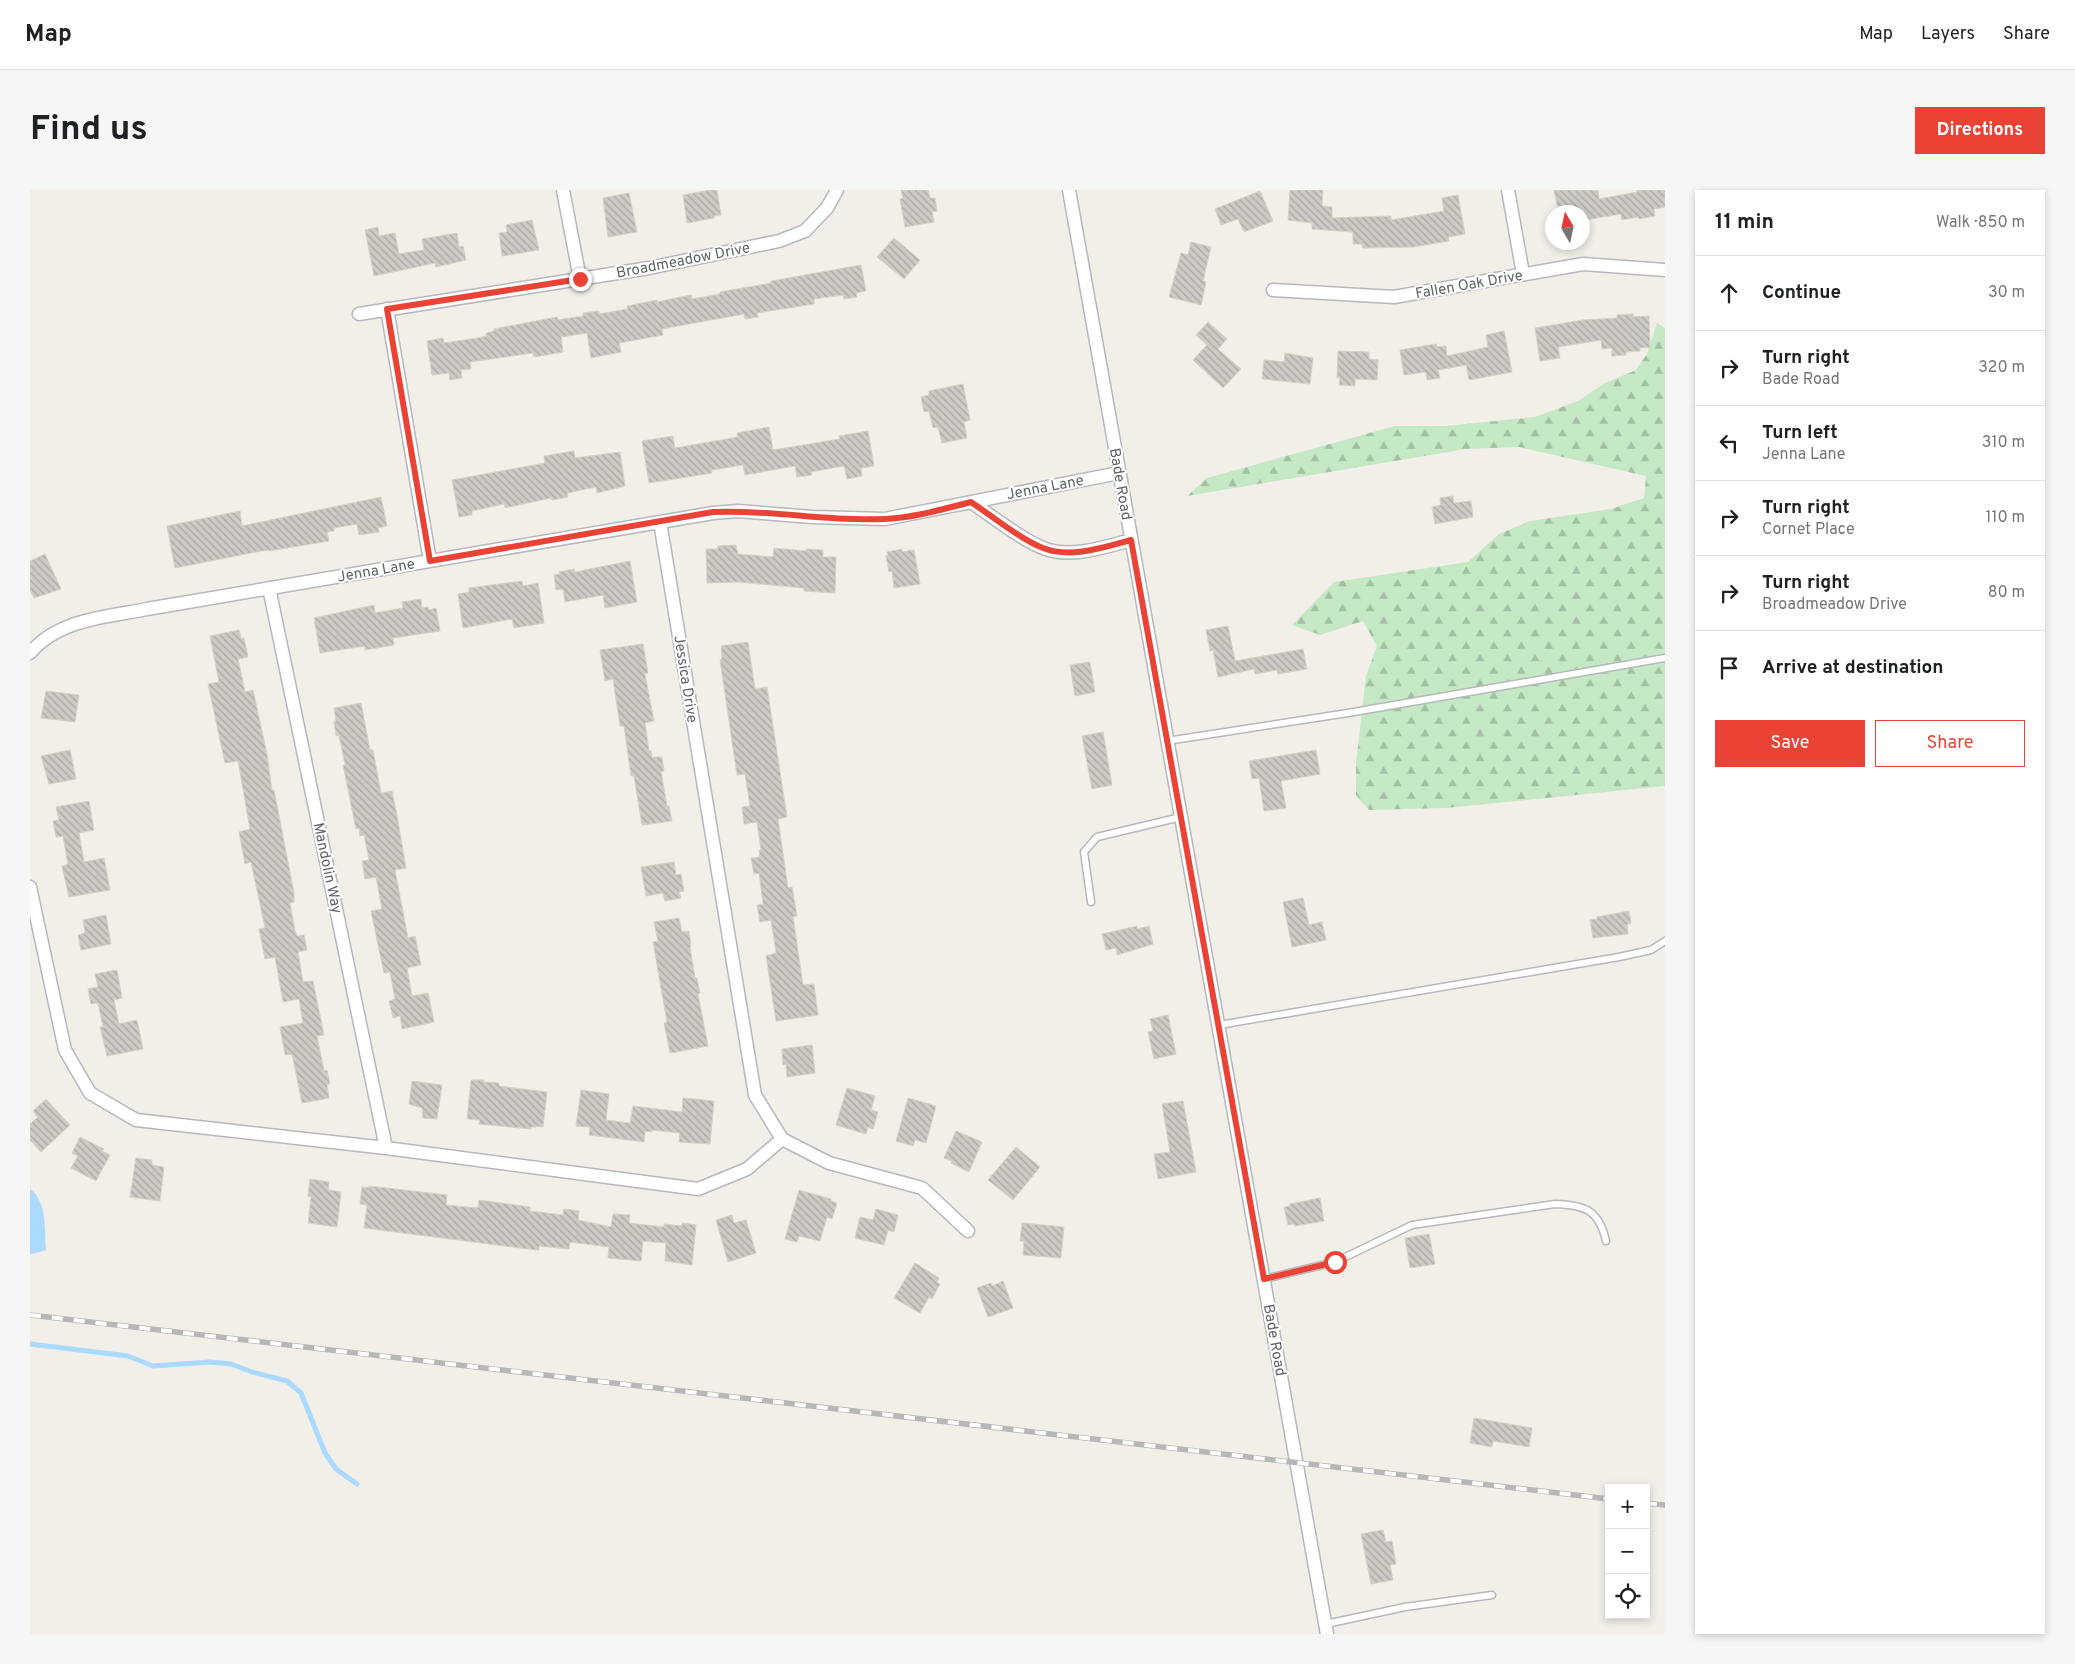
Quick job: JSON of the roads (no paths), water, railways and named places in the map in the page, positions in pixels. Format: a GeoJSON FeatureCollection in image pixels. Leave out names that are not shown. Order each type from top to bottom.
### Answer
{"type":"FeatureCollection","features":[{"type":"Feature","properties":{"kind":"street"},"geometry":{"type":"LineString","coordinates":[[564,190],[580,279]]}},
{"type":"Feature","properties":{"kind":"street","name":"Broadmeadow Drive"},"geometry":{"type":"LineString","coordinates":[[359,314],[649,268],[779,241],[805,231],[827,208],[837,190]]}},
{"type":"Feature","properties":{"kind":"street","name":"Bade Road"},"geometry":{"type":"LineString","coordinates":[[1069,190],[1326,1629]]}},
{"type":"Feature","properties":{"kind":"street"},"geometry":{"type":"LineString","coordinates":[[1508,190],[1523,274]]}},
{"type":"Feature","properties":{"kind":"street","name":"Fallen Oak Drive"},"geometry":{"type":"LineString","coordinates":[[1273,290],[1394,297],[1583,264],[1665,270]]}},
{"type":"Feature","properties":{"kind":"street"},"geometry":{"type":"LineString","coordinates":[[387,309],[430,561]]}},
{"type":"Feature","properties":{"kind":"street","name":"Jenna Lane"},"geometry":{"type":"LineString","coordinates":[[30,654],[54,632],[79,623],[147,609],[713,512],[738,511],[812,517],[886,519],[1119,473]]}},
{"type":"Feature","properties":{"kind":"street","name":"Jenna Lane"},"geometry":{"type":"LineString","coordinates":[[971,502],[1044,549],[1068,552],[1098,548],[1131,540]]}},
{"type":"Feature","properties":{"kind":"street","name":"Jessica Drive"},"geometry":{"type":"LineString","coordinates":[[660,522],[755,1095],[782,1139]]}},
{"type":"Feature","properties":{"kind":"street","name":"Mandolin Way"},"geometry":{"type":"LineString","coordinates":[[269,588],[386,1148]]}},
{"type":"Feature","properties":{"kind":"street"},"geometry":{"type":"LineString","coordinates":[[30,886],[37,927],[65,1050],[90,1093],[136,1120],[386,1148],[698,1189],[747,1169],[782,1139],[829,1163],[922,1188],[968,1230]]}},
{"type":"Feature","properties":{"kind":"lane"},"geometry":{"type":"LineString","coordinates":[[1168,741],[1348,713],[1665,658]]}},
{"type":"Feature","properties":{"kind":"lane"},"geometry":{"type":"LineString","coordinates":[[1091,902],[1084,852],[1097,837],[1181,817]]}},
{"type":"Feature","properties":{"kind":"lane"},"geometry":{"type":"LineString","coordinates":[[1218,1025],[1619,957],[1651,950],[1665,941]]}},
{"type":"Feature","properties":{"kind":"lane"},"geometry":{"type":"LineString","coordinates":[[1264,1279],[1335,1262],[1412,1225],[1555,1204],[1574,1204],[1587,1209],[1595,1215],[1602,1226],[1606,1241]]}},
{"type":"Feature","properties":{"kind":"lane"},"geometry":{"type":"LineString","coordinates":[[1326,1629],[1386,1610],[1492,1595]]}},
{"type":"Feature","properties":{"kind":"water"},"geometry":{"type":"Polygon","coordinates":[[[30,1189],[40,1201],[45,1225],[46,1250],[32,1254],[30,1254],[30,1189]]]}},
{"type":"Feature","properties":{"kind":"waterway"},"geometry":{"type":"LineString","coordinates":[[30,1344],[128,1356],[153,1366],[210,1362],[231,1364],[252,1372],[287,1381],[301,1393],[325,1453],[336,1469],[357,1484]]}},
{"type":"Feature","properties":{"kind":"railway"},"geometry":{"type":"LineString","coordinates":[[30,1315],[1605,1499]]}},
{"type":"Feature","properties":{"kind":"railway"},"geometry":{"type":"LineString","coordinates":[[1650,1503],[1665,1505]]}}]}
